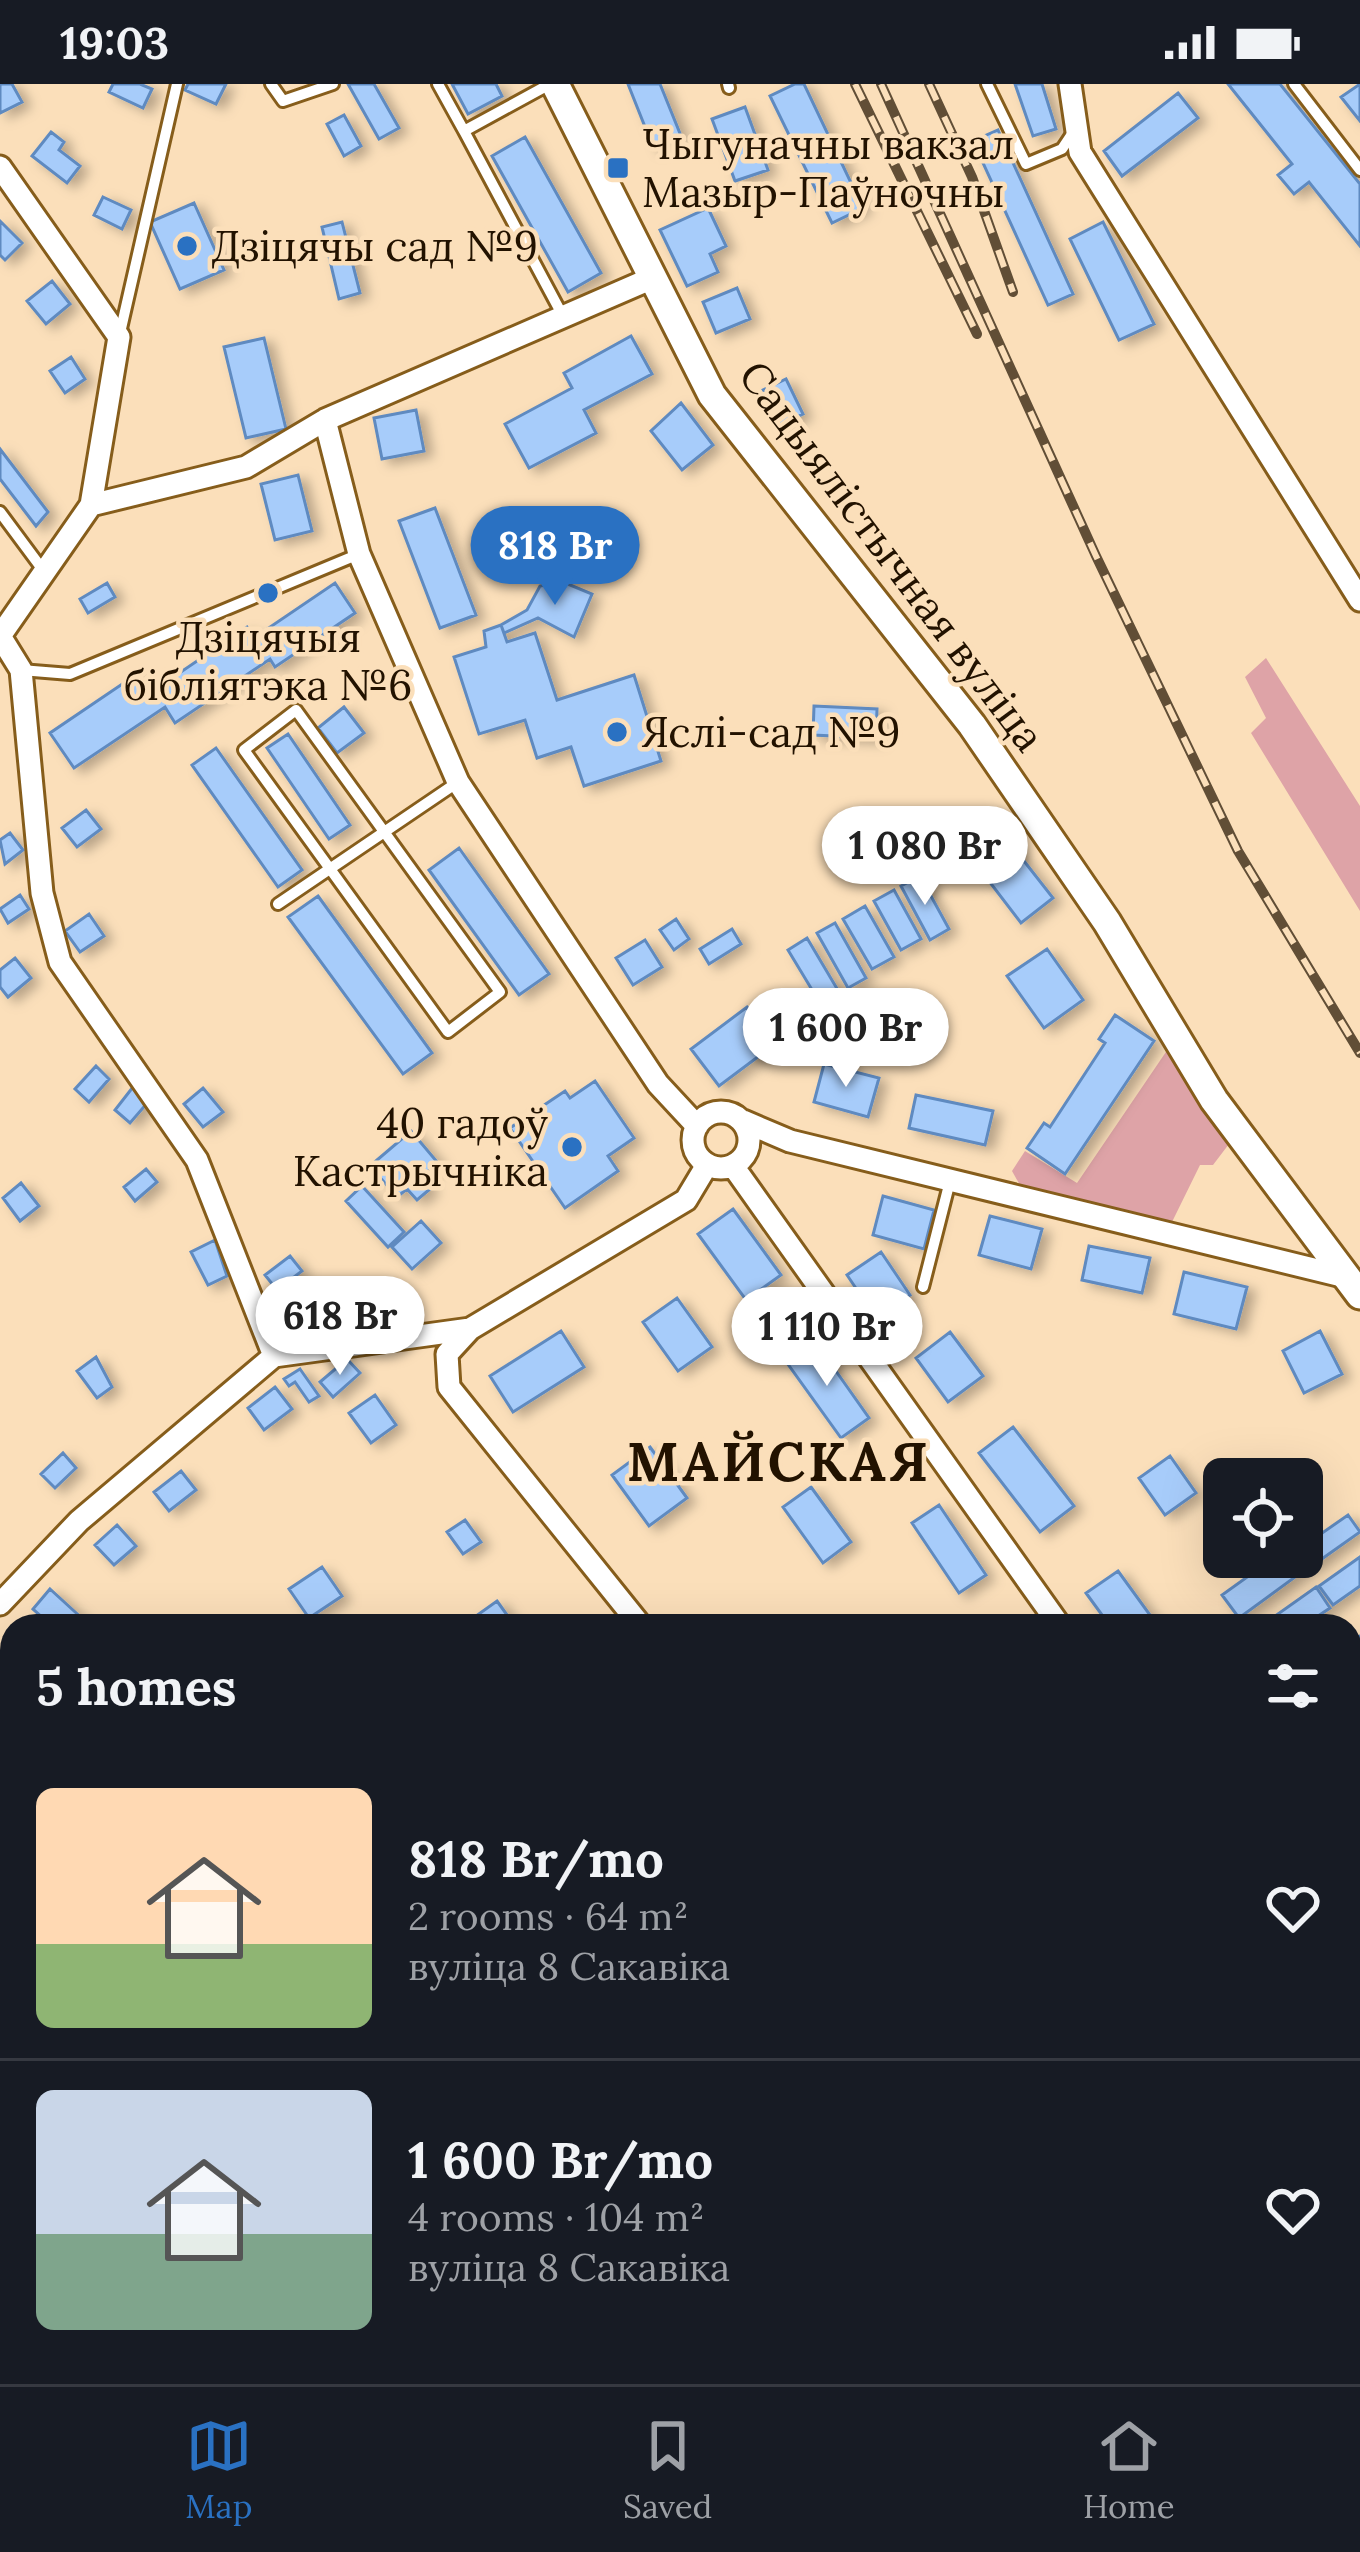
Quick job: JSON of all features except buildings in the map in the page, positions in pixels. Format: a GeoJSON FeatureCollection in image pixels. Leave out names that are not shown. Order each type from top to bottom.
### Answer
{"type":"FeatureCollection","features":[{"type":"Feature","properties":{"kind":"street","name":"Сацыялістычная вуліца"},"geometry":{"type":"LineString","coordinates":[[552,84],[712,394],[972,725],[1107,922],[1214,1100],[1353,1286]]}},
{"type":"Feature","properties":{"kind":"street"},"geometry":{"type":"LineString","coordinates":[[1070,84],[1080,152],[1356,583]]}},
{"type":"Feature","properties":{"kind":"street"},"geometry":{"type":"LineString","coordinates":[[0,167],[119,337],[91,505],[0,636],[21,670],[42,893],[59,962],[197,1160],[274,1356]]}},
{"type":"Feature","properties":{"kind":"street"},"geometry":{"type":"LineString","coordinates":[[91,505],[246,467],[325,420],[650,279]]}},
{"type":"Feature","properties":{"kind":"street"},"geometry":{"type":"LineString","coordinates":[[325,420],[358,554],[458,782],[658,1084],[697,1126],[695,1152],[707,1165]]}},
{"type":"Feature","properties":{"kind":"street"},"geometry":{"type":"LineString","coordinates":[[697,1126],[718,1112],[790,1142],[1353,1286]]}},
{"type":"Feature","properties":{"kind":"street"},"geometry":{"type":"LineString","coordinates":[[737,1163],[749,1146],[742,1121]]}},
{"type":"Feature","properties":{"kind":"street"},"geometry":{"type":"LineString","coordinates":[[707,1165],[737,1163],[790,1142]]}},
{"type":"Feature","properties":{"kind":"street"},"geometry":{"type":"LineString","coordinates":[[737,1163],[1052,1614]]}},
{"type":"Feature","properties":{"kind":"street"},"geometry":{"type":"LineString","coordinates":[[631,1614],[449,1387],[448,1354],[470,1329],[686,1200],[707,1165]]}},
{"type":"Feature","properties":{"kind":"street"},"geometry":{"type":"LineString","coordinates":[[0,1604],[79,1521],[274,1356],[470,1329]]}},
{"type":"Feature","properties":{"kind":"lane"},"geometry":{"type":"LineString","coordinates":[[119,337],[177,84]]}},
{"type":"Feature","properties":{"kind":"lane"},"geometry":{"type":"LineString","coordinates":[[271,84],[283,101],[333,84]]}},
{"type":"Feature","properties":{"kind":"lane"},"geometry":{"type":"LineString","coordinates":[[438,84],[563,318]]}},
{"type":"Feature","properties":{"kind":"lane"},"geometry":{"type":"LineString","coordinates":[[464,131],[552,84]]}},
{"type":"Feature","properties":{"kind":"lane"},"geometry":{"type":"LineString","coordinates":[[987,84],[1026,164],[1062,148],[1076,128]]}},
{"type":"Feature","properties":{"kind":"lane"},"geometry":{"type":"LineString","coordinates":[[1294,84],[1360,170]]}},
{"type":"Feature","properties":{"kind":"lane"},"geometry":{"type":"LineString","coordinates":[[0,512],[43,569]]}},
{"type":"Feature","properties":{"kind":"lane"},"geometry":{"type":"LineString","coordinates":[[21,670],[70,674],[358,554]]}},
{"type":"Feature","properties":{"kind":"lane"},"geometry":{"type":"LineString","coordinates":[[296,710],[383,832],[500,992],[448,1032],[244,750],[296,710]]}},
{"type":"Feature","properties":{"kind":"lane"},"geometry":{"type":"LineString","coordinates":[[278,904],[458,782]]}},
{"type":"Feature","properties":{"kind":"lane"},"geometry":{"type":"LineString","coordinates":[[923,1287],[950,1181]]}},
{"type":"Feature","properties":{"kind":"shaded area"},"geometry":{"type":"Polygon","coordinates":[[[1266,658],[1360,806],[1360,911],[1251,733],[1266,718],[1245,677],[1266,658]]]}},
{"type":"Feature","properties":{"kind":"shaded area"},"geometry":{"type":"Polygon","coordinates":[[[1172,1043],[1232,1140],[1213,1165],[1200,1165],[1172,1222],[1021,1187],[1012,1171],[1025,1151],[1077,1183],[1172,1043]]]}},
{"type":"Feature","properties":{"kind":"railway"},"geometry":{"type":"LineString","coordinates":[[855,84],[977,334]]}},
{"type":"Feature","properties":{"kind":"railway"},"geometry":{"type":"LineString","coordinates":[[881,84],[1096,556],[1238,851],[1360,1053]]}},
{"type":"Feature","properties":{"kind":"railway"},"geometry":{"type":"LineString","coordinates":[[929,84],[972,177],[1013,292]]}},
{"type":"Feature","properties":{"kind":"place","name":"Чыгуначны вакзал Мазыр-Паўночны"},"geometry":{"type":"Point","coordinates":[618,168]}},
{"type":"Feature","properties":{"kind":"place","name":"Дзіцячы сад №9"},"geometry":{"type":"Point","coordinates":[187,246]}},
{"type":"Feature","properties":{"kind":"place","name":"Дзіцячыя бібліятэка №6"},"geometry":{"type":"Point","coordinates":[268,593]}},
{"type":"Feature","properties":{"kind":"place","name":"Яслі-сад №9"},"geometry":{"type":"Point","coordinates":[617,732]}},
{"type":"Feature","properties":{"kind":"place","name":"40 гадоў Кастрычніка"},"geometry":{"type":"Point","coordinates":[572,1147]}},
{"type":"Feature","properties":{"kind":"district","name":"МАЙСКАЯ"},"geometry":{"type":"Point","coordinates":[779,1461]}}]}
